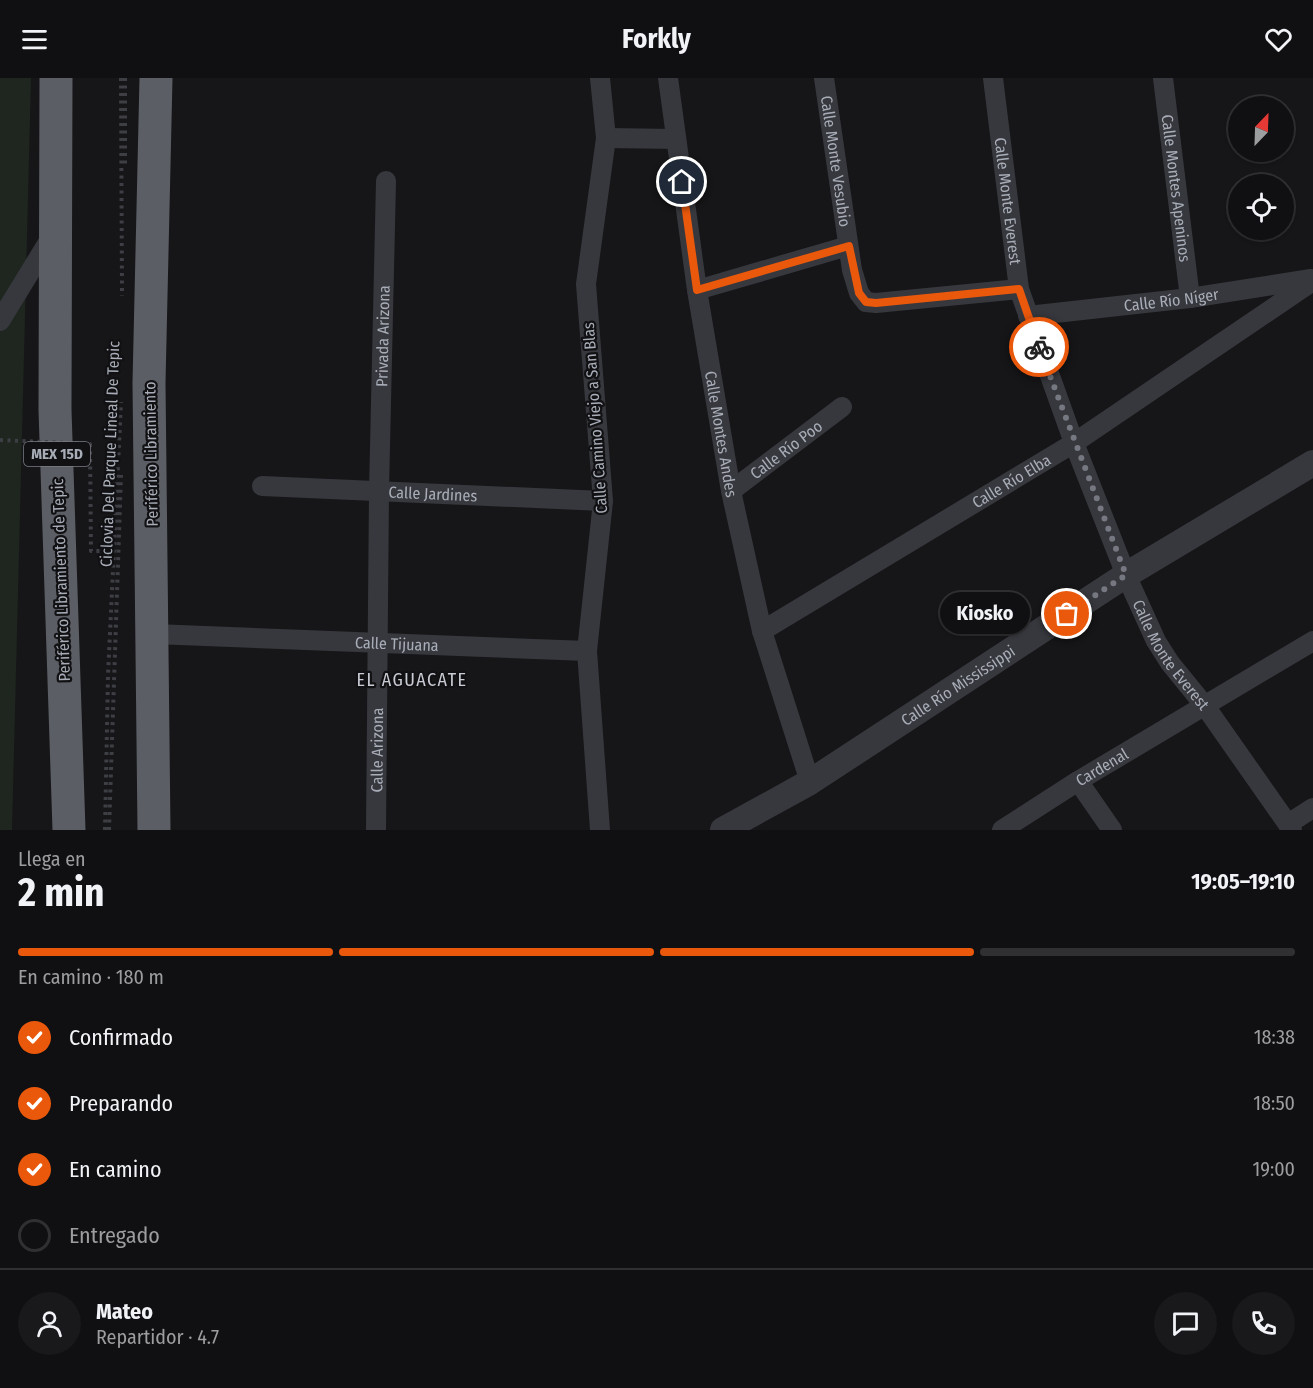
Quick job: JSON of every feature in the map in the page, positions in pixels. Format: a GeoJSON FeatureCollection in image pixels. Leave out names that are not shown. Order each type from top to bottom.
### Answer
{"type":"FeatureCollection","features":[{"type":"Feature","properties":{"kind":"highway","name":"Periférico Libramiento de Tepic"},"geometry":{"type":"LineString","coordinates":[[56,78],[55,410],[69,830]]}},
{"type":"Feature","properties":{"kind":"highway","name":"Periférico Libramiento"},"geometry":{"type":"LineString","coordinates":[[154,830],[149,383],[156,78]]}},
{"type":"Feature","properties":{"kind":"street","name":"Calle Camino Viejo a San Blas"},"geometry":{"type":"LineString","coordinates":[[600,78],[606,138],[586,284],[603,501],[587,651],[600,830]]}},
{"type":"Feature","properties":{"kind":"street","name":"Calle Montes Andes"},"geometry":{"type":"LineString","coordinates":[[668,78],[697,290],[731,491],[762,631],[810,782]]}},
{"type":"Feature","properties":{"kind":"street","name":"Calle Monte Vesubio"},"geometry":{"type":"LineString","coordinates":[[824,78],[849,246],[859,293],[866,302],[876,303],[1019,289]]}},
{"type":"Feature","properties":{"kind":"street","name":"Calle Monte Everest"},"geometry":{"type":"LineString","coordinates":[[993,78],[1019,289],[1074,443],[1126,575],[1156,641],[1170,663],[1205,706],[1290,827]]}},
{"type":"Feature","properties":{"kind":"street","name":"Calle Montes Apeninos"},"geometry":{"type":"LineString","coordinates":[[1163,78],[1190,298]]}},
{"type":"Feature","properties":{"kind":"street"},"geometry":{"type":"LineString","coordinates":[[606,138],[676,140]]}},
{"type":"Feature","properties":{"kind":"street","name":"Privada Arizona"},"geometry":{"type":"LineString","coordinates":[[379,492],[386,181]]}},
{"type":"Feature","properties":{"kind":"street"},"geometry":{"type":"LineString","coordinates":[[0,321],[57,228]]}},
{"type":"Feature","properties":{"kind":"street"},"geometry":{"type":"LineString","coordinates":[[697,290],[849,246]]}},
{"type":"Feature","properties":{"kind":"street","name":"Calle Río Níger"},"geometry":{"type":"LineString","coordinates":[[1028,316],[1190,298],[1313,280]]}},
{"type":"Feature","properties":{"kind":"street","name":"Calle Río Elba"},"geometry":{"type":"LineString","coordinates":[[762,631],[1074,443],[1313,280]]}},
{"type":"Feature","properties":{"kind":"street","name":"Calle Río Poo"},"geometry":{"type":"LineString","coordinates":[[731,491],[842,407]]}},
{"type":"Feature","properties":{"kind":"street","name":"Calle Río Mississippi"},"geometry":{"type":"LineString","coordinates":[[732,828],[810,782],[1126,575],[1313,463]]}},
{"type":"Feature","properties":{"kind":"street","name":"Calle Jardines"},"geometry":{"type":"LineString","coordinates":[[262,486],[603,501]]}},
{"type":"Feature","properties":{"kind":"street","name":"Calle Arizona"},"geometry":{"type":"LineString","coordinates":[[376,830],[379,492]]}},
{"type":"Feature","properties":{"kind":"street","name":"Calle Tijuana"},"geometry":{"type":"LineString","coordinates":[[153,634],[587,651]]}},
{"type":"Feature","properties":{"kind":"street","name":"Cardenal"},"geometry":{"type":"LineString","coordinates":[[1002,830],[1078,781],[1313,641]]}},
{"type":"Feature","properties":{"kind":"street"},"geometry":{"type":"LineString","coordinates":[[1078,781],[1112,830]]}},
{"type":"Feature","properties":{"kind":"street"},"geometry":{"type":"LineString","coordinates":[[1290,827],[1313,808]]}},
{"type":"Feature","properties":{"kind":"path"},"geometry":{"type":"LineString","coordinates":[[123,78],[126,302]]}},
{"type":"Feature","properties":{"kind":"path"},"geometry":{"type":"LineString","coordinates":[[122,308],[123,78]]}},
{"type":"Feature","properties":{"kind":"path"},"geometry":{"type":"LineString","coordinates":[[107,830],[108,675],[121,390]]}},
{"type":"Feature","properties":{"kind":"path","name":"Ciclovia Del Parque Lineal De Tepic"},"geometry":{"type":"LineString","coordinates":[[107,830],[124,399]]}},
{"type":"Feature","properties":{"kind":"path"},"geometry":{"type":"LineString","coordinates":[[0,440],[90,444],[91,551],[114,551]]}},
{"type":"Feature","properties":{"kind":"shaded area"},"geometry":{"type":"Polygon","coordinates":[[[0,78],[31,78],[12,830],[0,830],[0,78]]]}},
{"type":"Feature","properties":{"kind":"way so far"},"geometry":{"type":"LineString","coordinates":[[1039,347],[1126,575],[1067,614]]}},
{"type":"Feature","properties":{"kind":"place","name":"Kiosko"},"geometry":{"type":"Point","coordinates":[1067,614]}},
{"type":"Feature","properties":{"kind":"district","name":"EL AGUACATE"},"geometry":{"type":"Point","coordinates":[412,680]}},
{"type":"Feature","properties":{"kind":"route"},"geometry":{"type":"LineString","coordinates":[[682,182],[697,290],[849,246],[852,270],[859,293],[866,302],[876,303],[1019,289],[1039,347]]}}]}
